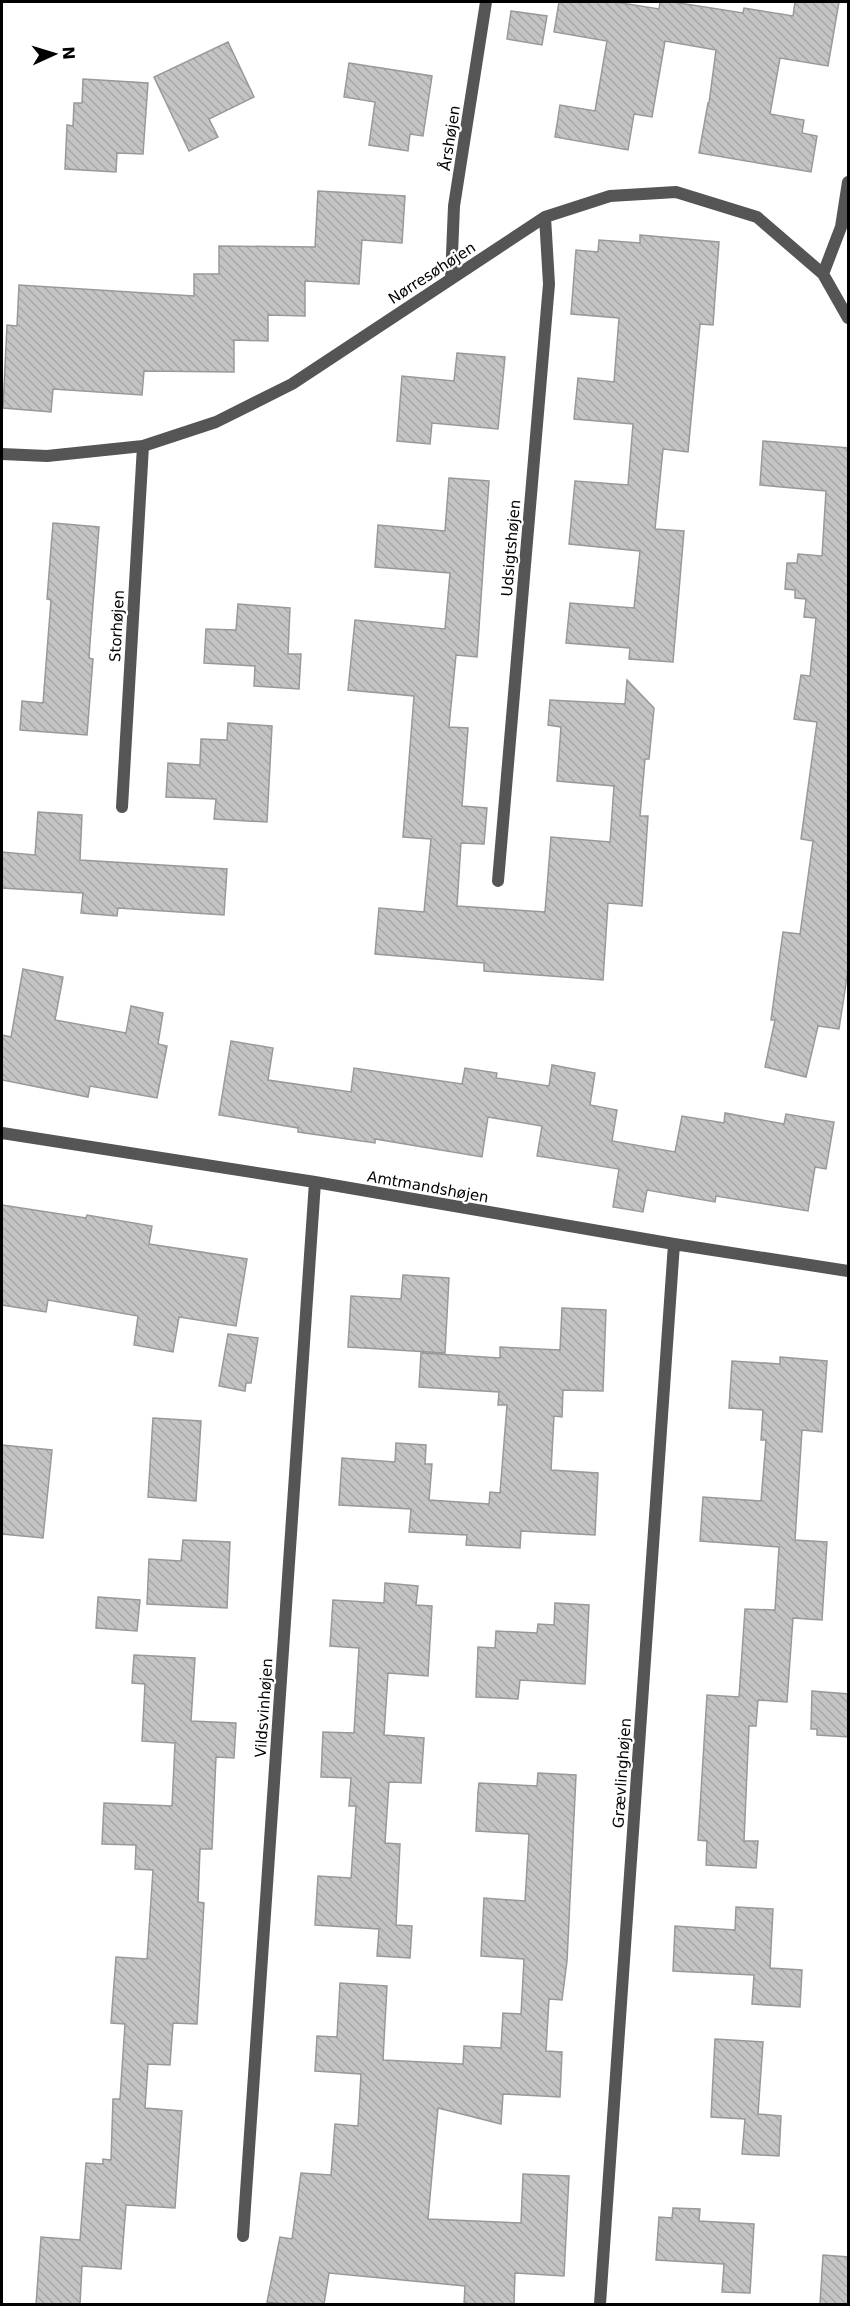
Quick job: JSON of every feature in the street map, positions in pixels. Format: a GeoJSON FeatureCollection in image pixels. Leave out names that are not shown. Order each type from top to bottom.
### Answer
{"type":"FeatureCollection","features":[{"type":"Feature","properties":{"kind":"street","name":"Årshøjen"},"geometry":{"type":"LineString","coordinates":[[451,279],[454,206],[486,2]]}},
{"type":"Feature","properties":{"kind":"street"},"geometry":{"type":"LineString","coordinates":[[823,274],[841,227],[849,182]]}},
{"type":"Feature","properties":{"kind":"street","name":"Nørresøhøjen"},"geometry":{"type":"LineString","coordinates":[[2,454],[47,456],[143,446],[216,422],[292,384],[545,217],[609,196],[676,192],[757,217],[823,274],[849,318]]}},
{"type":"Feature","properties":{"kind":"street","name":"Udsigtshøjen"},"geometry":{"type":"LineString","coordinates":[[498,880],[549,284],[545,217]]}},
{"type":"Feature","properties":{"kind":"street","name":"Storhøjen"},"geometry":{"type":"LineString","coordinates":[[122,807],[143,446]]}},
{"type":"Feature","properties":{"kind":"street","name":"Amtmandshøjen"},"geometry":{"type":"LineString","coordinates":[[2,1133],[315,1182],[674,1244],[849,1271]]}},
{"type":"Feature","properties":{"kind":"street","name":"Vildsvinhøjen"},"geometry":{"type":"LineString","coordinates":[[243,2236],[315,1182]]}},
{"type":"Feature","properties":{"kind":"street","name":"Grævlinghøjen"},"geometry":{"type":"LineString","coordinates":[[600,2304],[674,1244]]}},
{"type":"Feature","properties":{"kind":"building"},"geometry":{"type":"Polygon","coordinates":[[[559,2],[615,2],[659,9],[660,2],[673,2],[743,13],[744,8],[793,16],[795,2],[839,2],[828,66],[780,58],[770,114],[804,120],[802,133],[817,136],[811,172],[699,153],[716,50],[665,41],[652,117],[634,114],[628,150],[555,137],[560,105],[595,111],[607,41],[554,32],[559,2]]]}},
{"type":"Feature","properties":{"kind":"building"},"geometry":{"type":"Polygon","coordinates":[[[511,11],[547,16],[542,45],[507,39],[511,11]]]}},
{"type":"Feature","properties":{"kind":"building"},"geometry":{"type":"Polygon","coordinates":[[[228,42],[254,97],[209,119],[218,137],[189,151],[154,77],[228,42]]]}},
{"type":"Feature","properties":{"kind":"building"},"geometry":{"type":"Polygon","coordinates":[[[349,63],[432,76],[423,136],[410,134],[408,151],[369,145],[375,102],[344,97],[349,63]]]}},
{"type":"Feature","properties":{"kind":"building"},"geometry":{"type":"Polygon","coordinates":[[[83,79],[148,83],[143,154],[117,153],[116,172],[65,169],[67,125],[73,126],[74,103],[82,103],[83,79]]]}},
{"type":"Feature","properties":{"kind":"building"},"geometry":{"type":"Polygon","coordinates":[[[318,191],[405,196],[402,243],[362,240],[359,284],[305,281],[305,316],[268,315],[268,341],[234,340],[234,372],[144,371],[142,395],[53,389],[51,412],[3,408],[7,325],[17,326],[19,285],[194,296],[194,274],[219,274],[219,246],[315,247],[318,191]]]}},
{"type":"Feature","properties":{"kind":"building"},"geometry":{"type":"Polygon","coordinates":[[[640,235],[719,242],[713,325],[700,324],[688,452],[663,449],[655,529],[684,531],[673,662],[629,659],[630,648],[566,643],[570,603],[634,608],[640,551],[569,544],[575,481],[628,485],[633,424],[574,419],[578,378],[614,382],[619,318],[571,314],[576,250],[598,252],[599,240],[640,243],[640,235]]]}},
{"type":"Feature","properties":{"kind":"building"},"geometry":{"type":"Polygon","coordinates":[[[457,353],[505,357],[498,429],[432,423],[430,444],[397,441],[402,376],[454,381],[457,353]]]}},
{"type":"Feature","properties":{"kind":"building"},"geometry":{"type":"Polygon","coordinates":[[[763,441],[849,448],[849,964],[839,1029],[818,1026],[806,1077],[765,1067],[775,1020],[771,1020],[783,932],[800,934],[813,841],[801,839],[817,722],[794,719],[801,675],[810,676],[816,618],[804,617],[806,599],[795,598],[795,590],[785,589],[787,563],[797,563],[798,554],[822,556],[826,491],[760,485],[763,441]]]}},
{"type":"Feature","properties":{"kind":"building"},"geometry":{"type":"Polygon","coordinates":[[[449,478],[489,481],[477,657],[456,655],[449,727],[468,728],[462,806],[487,808],[484,844],[461,843],[457,906],[545,912],[551,837],[610,842],[614,786],[557,781],[561,727],[548,725],[550,700],[625,704],[627,680],[654,708],[649,759],[645,759],[640,816],[648,816],[642,906],[608,903],[603,980],[484,971],[484,963],[375,954],[379,908],[424,912],[431,839],[403,837],[414,696],[348,690],[355,620],[445,629],[450,573],[375,567],[378,525],[445,531],[449,478]]]}},
{"type":"Feature","properties":{"kind":"building"},"geometry":{"type":"Polygon","coordinates":[[[53,523],[99,527],[89,658],[93,659],[87,735],[20,730],[22,701],[43,703],[51,600],[47,599],[53,523]]]}},
{"type":"Feature","properties":{"kind":"building"},"geometry":{"type":"Polygon","coordinates":[[[238,604],[290,608],[288,654],[301,654],[299,689],[254,686],[255,666],[204,663],[206,629],[236,630],[238,604]]]}},
{"type":"Feature","properties":{"kind":"building"},"geometry":{"type":"Polygon","coordinates":[[[228,723],[272,726],[267,822],[214,819],[216,799],[166,797],[168,763],[200,765],[201,739],[227,740],[228,723]]]}},
{"type":"Feature","properties":{"kind":"building"},"geometry":{"type":"Polygon","coordinates":[[[38,812],[82,815],[80,860],[227,869],[224,915],[118,908],[117,916],[81,913],[83,893],[2,888],[2,852],[35,855],[38,812]]]}},
{"type":"Feature","properties":{"kind":"building"},"geometry":{"type":"Polygon","coordinates":[[[23,969],[63,977],[55,1020],[126,1033],[131,1006],[163,1013],[158,1044],[167,1046],[157,1098],[90,1086],[88,1097],[2,1080],[2,1035],[11,1037],[23,969]]]}},
{"type":"Feature","properties":{"kind":"building"},"geometry":{"type":"Polygon","coordinates":[[[231,1041],[273,1048],[268,1080],[351,1092],[354,1068],[462,1084],[465,1068],[497,1073],[496,1078],[549,1086],[552,1065],[595,1073],[590,1105],[617,1110],[612,1141],[675,1152],[682,1116],[724,1123],[725,1113],[784,1124],[786,1114],[834,1122],[826,1169],[815,1167],[808,1211],[716,1196],[715,1202],[647,1190],[643,1212],[613,1207],[619,1169],[537,1156],[542,1126],[488,1117],[482,1157],[375,1139],[375,1143],[298,1132],[298,1128],[219,1115],[231,1041]]]}},
{"type":"Feature","properties":{"kind":"building"},"geometry":{"type":"Polygon","coordinates":[[[2,1205],[86,1218],[87,1215],[152,1226],[149,1244],[247,1259],[236,1326],[179,1317],[173,1352],[134,1345],[138,1316],[48,1300],[46,1312],[2,1305],[2,1205]]]}},
{"type":"Feature","properties":{"kind":"building"},"geometry":{"type":"Polygon","coordinates":[[[403,1275],[449,1278],[445,1353],[348,1347],[351,1296],[401,1299],[403,1275]]]}},
{"type":"Feature","properties":{"kind":"building"},"geometry":{"type":"Polygon","coordinates":[[[562,1308],[606,1310],[603,1391],[563,1390],[562,1417],[554,1416],[551,1470],[598,1473],[595,1535],[521,1531],[520,1548],[466,1545],[467,1535],[409,1532],[411,1509],[339,1505],[342,1458],[395,1462],[396,1443],[426,1445],[425,1464],[432,1464],[429,1500],[489,1504],[490,1492],[500,1493],[507,1405],[498,1405],[499,1392],[419,1387],[421,1353],[500,1358],[500,1347],[560,1350],[562,1308]]]}},
{"type":"Feature","properties":{"kind":"building"},"geometry":{"type":"Polygon","coordinates":[[[228,1334],[258,1338],[251,1383],[246,1383],[245,1391],[219,1386],[228,1334]]]}},
{"type":"Feature","properties":{"kind":"building"},"geometry":{"type":"Polygon","coordinates":[[[780,1357],[827,1361],[822,1432],[802,1430],[795,1540],[827,1542],[822,1620],[793,1618],[787,1702],[758,1700],[756,1726],[749,1726],[744,1841],[758,1841],[756,1868],[706,1865],[707,1841],[698,1840],[707,1695],[739,1697],[745,1609],[775,1610],[779,1547],[700,1541],[703,1497],[761,1501],[766,1440],[761,1440],[763,1410],[729,1408],[732,1361],[780,1364],[780,1357]]]}},
{"type":"Feature","properties":{"kind":"building"},"geometry":{"type":"Polygon","coordinates":[[[153,1418],[201,1421],[196,1501],[148,1497],[153,1418]]]}},
{"type":"Feature","properties":{"kind":"building"},"geometry":{"type":"Polygon","coordinates":[[[2,1445],[52,1450],[43,1538],[2,1534],[2,1445]]]}},
{"type":"Feature","properties":{"kind":"building"},"geometry":{"type":"Polygon","coordinates":[[[183,1540],[230,1542],[227,1608],[147,1604],[149,1559],[181,1561],[183,1540]]]}},
{"type":"Feature","properties":{"kind":"building"},"geometry":{"type":"Polygon","coordinates":[[[385,1583],[418,1586],[416,1605],[432,1606],[428,1676],[388,1673],[384,1735],[424,1738],[421,1783],[389,1782],[385,1843],[400,1844],[396,1925],[412,1926],[410,1958],[377,1956],[379,1929],[315,1925],[318,1876],[351,1878],[356,1806],[349,1806],[351,1778],[321,1777],[323,1732],[354,1733],[359,1648],[330,1646],[333,1600],[384,1603],[385,1583]]]}},
{"type":"Feature","properties":{"kind":"building"},"geometry":{"type":"Polygon","coordinates":[[[98,1597],[140,1600],[137,1631],[96,1628],[98,1597]]]}},
{"type":"Feature","properties":{"kind":"building"},"geometry":{"type":"Polygon","coordinates":[[[555,1603],[589,1605],[585,1684],[520,1680],[518,1699],[476,1697],[478,1647],[495,1648],[496,1631],[537,1633],[538,1624],[554,1625],[555,1603]]]}},
{"type":"Feature","properties":{"kind":"building"},"geometry":{"type":"Polygon","coordinates":[[[134,1655],[195,1658],[191,1721],[236,1723],[234,1758],[216,1757],[212,1849],[200,1849],[198,1902],[204,1903],[197,2024],[173,2023],[170,2065],[148,2064],[145,2108],[182,2111],[175,2208],[126,2205],[121,2269],[82,2266],[80,2304],[36,2304],[41,2237],[80,2240],[86,2163],[103,2164],[103,2159],[111,2160],[113,2099],[120,2099],[125,2024],[111,2023],[116,1957],[147,1959],[153,1870],[135,1869],[136,1845],[102,1844],[104,1803],[172,1806],[175,1743],[142,1741],[145,1684],[132,1683],[134,1655]]]}},
{"type":"Feature","properties":{"kind":"building"},"geometry":{"type":"Polygon","coordinates":[[[812,1691],[849,1694],[849,1737],[817,1735],[817,1729],[811,1729],[812,1691]]]}},
{"type":"Feature","properties":{"kind":"building"},"geometry":{"type":"Polygon","coordinates":[[[538,1773],[576,1775],[567,1961],[562,2000],[549,1999],[546,2051],[562,2052],[560,2097],[503,2094],[501,2124],[438,2108],[428,2219],[521,2223],[523,2174],[569,2176],[564,2276],[515,2273],[514,2304],[464,2304],[465,2286],[329,2273],[324,2304],[267,2302],[280,2237],[292,2239],[301,2173],[331,2175],[335,2124],[358,2126],[361,2074],[315,2071],[317,2036],[337,2037],[340,1983],[387,1986],[383,2060],[463,2064],[464,2046],[501,2048],[503,2013],[521,2014],[524,1959],[481,1956],[484,1898],[525,1901],[529,1834],[476,1831],[478,1792],[479,1783],[537,1786],[538,1773]]]}},
{"type":"Feature","properties":{"kind":"building"},"geometry":{"type":"Polygon","coordinates":[[[736,1907],[773,1909],[770,1968],[802,1970],[800,2007],[752,2004],[754,1975],[673,1971],[675,1926],[735,1930],[736,1907]]]}},
{"type":"Feature","properties":{"kind":"building"},"geometry":{"type":"Polygon","coordinates":[[[715,2039],[763,2042],[758,2114],[781,2116],[779,2156],[742,2154],[745,2119],[711,2117],[715,2039]]]}},
{"type":"Feature","properties":{"kind":"building"},"geometry":{"type":"Polygon","coordinates":[[[673,2208],[700,2209],[699,2221],[754,2224],[750,2293],[722,2292],[724,2264],[656,2260],[659,2217],[672,2218],[673,2208]]]}},
{"type":"Feature","properties":{"kind":"building"},"geometry":{"type":"Polygon","coordinates":[[[823,2255],[849,2257],[849,2304],[820,2304],[823,2255]]]}}]}
